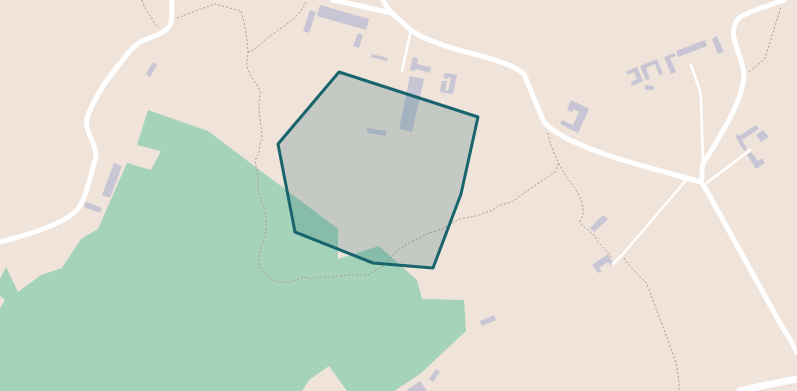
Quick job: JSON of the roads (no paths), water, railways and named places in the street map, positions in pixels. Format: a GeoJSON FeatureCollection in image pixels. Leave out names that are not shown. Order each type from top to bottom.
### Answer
{"type":"FeatureCollection","features":[{"type":"Feature","properties":{"kind":"street"},"geometry":{"type":"LineString","coordinates":[[0,242],[34,232],[57,223],[71,216],[79,207],[84,198],[96,157],[96,151],[87,126],[89,112],[99,90],[130,51],[142,42],[164,32],[168,28],[171,20],[172,0]]}},
{"type":"Feature","properties":{"kind":"street"},"geometry":{"type":"LineString","coordinates":[[333,0],[392,13]]}},
{"type":"Feature","properties":{"kind":"street"},"geometry":{"type":"LineString","coordinates":[[383,0],[385,5],[392,13],[414,32],[433,41],[496,61],[521,71],[524,74],[547,126],[562,136],[598,152],[688,178],[702,184]]}},
{"type":"Feature","properties":{"kind":"street"},"geometry":{"type":"LineString","coordinates":[[784,0],[747,13],[738,19],[734,29],[735,42],[744,76],[740,97],[703,164],[702,184],[797,353]]}},
{"type":"Feature","properties":{"kind":"street"},"geometry":{"type":"LineString","coordinates":[[740,391],[797,379]]}},
{"type":"Feature","properties":{"kind":"lane"},"geometry":{"type":"LineString","coordinates":[[402,71],[411,30]]}},
{"type":"Feature","properties":{"kind":"lane"},"geometry":{"type":"LineString","coordinates":[[691,65],[700,91],[701,99],[703,164]]}},
{"type":"Feature","properties":{"kind":"lane"},"geometry":{"type":"LineString","coordinates":[[702,184],[750,150]]}},
{"type":"Feature","properties":{"kind":"lane"},"geometry":{"type":"LineString","coordinates":[[613,264],[688,178]]}}]}
